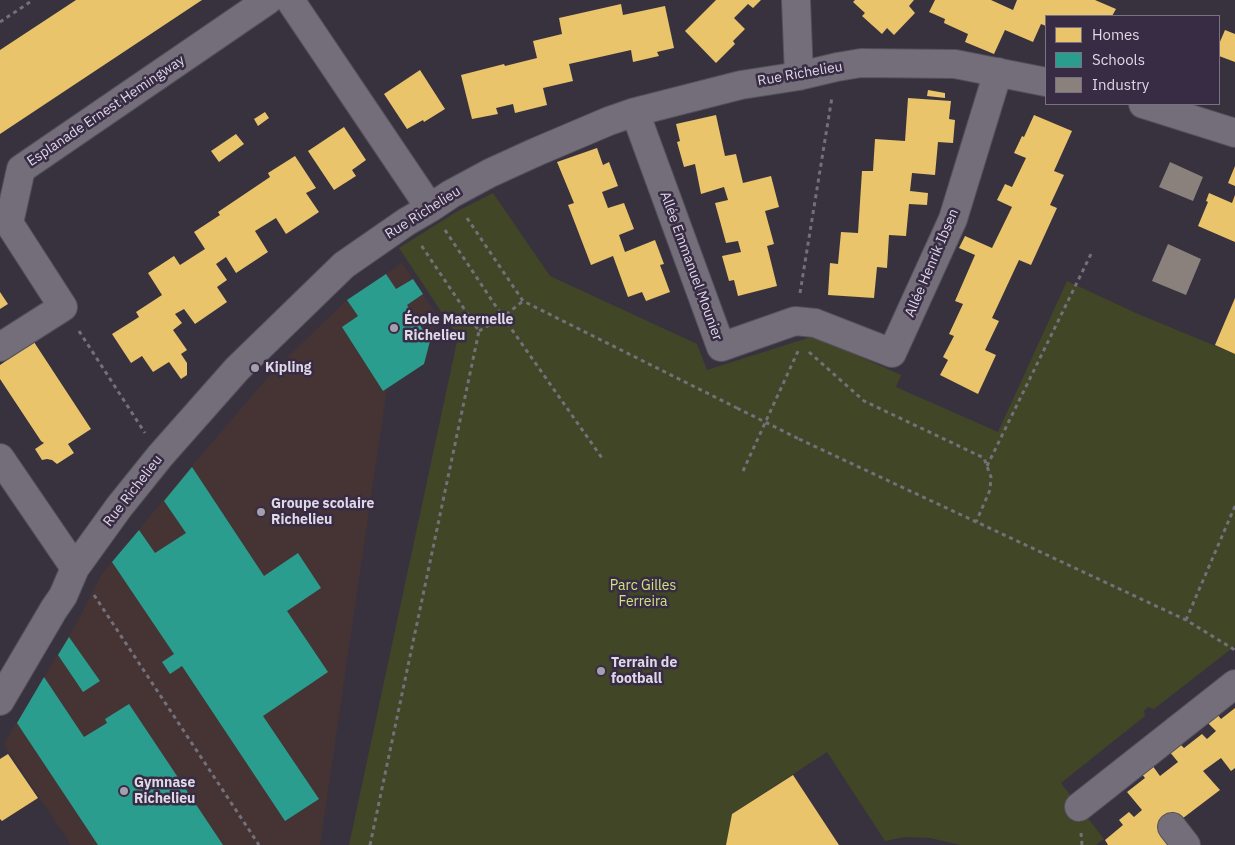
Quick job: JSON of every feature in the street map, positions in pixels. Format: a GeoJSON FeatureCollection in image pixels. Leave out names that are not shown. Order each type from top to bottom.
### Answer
{"type":"FeatureCollection","features":[{"type":"Feature","properties":{"kind":"street","name":"Esplanade Ernest Hemingway"},"geometry":{"type":"LineString","coordinates":[[63,306],[9,223],[22,169],[268,0]]}},
{"type":"Feature","properties":{"kind":"street"},"geometry":{"type":"LineString","coordinates":[[290,0],[440,201]]}},
{"type":"Feature","properties":{"kind":"street"},"geometry":{"type":"LineString","coordinates":[[796,0],[798,76]]}},
{"type":"Feature","properties":{"kind":"street","name":"Rue Richelieu"},"geometry":{"type":"LineString","coordinates":[[0,701],[63,596],[75,568],[160,456],[237,368],[344,266],[406,222],[440,201],[490,173],[609,121],[635,112],[741,85],[861,64],[955,64],[1045,82]]}},
{"type":"Feature","properties":{"kind":"street","name":"Allée Henrik Ibsen"},"geometry":{"type":"LineString","coordinates":[[798,333],[815,323],[892,353],[954,219],[998,72]]}},
{"type":"Feature","properties":{"kind":"street"},"geometry":{"type":"LineString","coordinates":[[1146,105],[1235,133]]}},
{"type":"Feature","properties":{"kind":"street","name":"Allée Emmanuel Mounier"},"geometry":{"type":"LineString","coordinates":[[635,112],[721,346],[798,333]]}},
{"type":"Feature","properties":{"kind":"street"},"geometry":{"type":"LineString","coordinates":[[0,347],[63,306]]}},
{"type":"Feature","properties":{"kind":"street"},"geometry":{"type":"LineString","coordinates":[[0,458],[75,568]]}},
{"type":"Feature","properties":{"kind":"street"},"geometry":{"type":"LineString","coordinates":[[1079,807],[1235,684]]}},
{"type":"Feature","properties":{"kind":"path"},"geometry":{"type":"LineString","coordinates":[[0,22],[34,0]]}},
{"type":"Feature","properties":{"kind":"path"},"geometry":{"type":"LineString","coordinates":[[743,471],[798,333],[837,67]]}},
{"type":"Feature","properties":{"kind":"path"},"geometry":{"type":"LineString","coordinates":[[440,201],[523,301],[799,439],[1186,620],[1235,650]]}},
{"type":"Feature","properties":{"kind":"path"},"geometry":{"type":"LineString","coordinates":[[440,201],[502,317],[602,458]]}},
{"type":"Feature","properties":{"kind":"path"},"geometry":{"type":"LineString","coordinates":[[370,845],[479,331],[406,222]]}},
{"type":"Feature","properties":{"kind":"path"},"geometry":{"type":"LineString","coordinates":[[987,466],[1091,254]]}},
{"type":"Feature","properties":{"kind":"path"},"geometry":{"type":"LineString","coordinates":[[479,331],[523,301]]}},
{"type":"Feature","properties":{"kind":"path"},"geometry":{"type":"LineString","coordinates":[[63,306],[160,456]]}},
{"type":"Feature","properties":{"kind":"path"},"geometry":{"type":"LineString","coordinates":[[798,333],[864,401],[984,458],[991,477],[990,490],[976,522]]}},
{"type":"Feature","properties":{"kind":"path"},"geometry":{"type":"LineString","coordinates":[[1186,620],[1235,506]]}},
{"type":"Feature","properties":{"kind":"path"},"geometry":{"type":"LineString","coordinates":[[75,568],[259,845]]}},
{"type":"Feature","properties":{"kind":"shaded area","name":"Groupe scolaire Richelieu"},"geometry":{"type":"Polygon","coordinates":[[[402,263],[437,315],[424,364],[387,388],[320,845],[71,845],[4,744],[76,624],[102,574],[276,368],[347,300],[402,263]]]}},
{"type":"Feature","properties":{"kind":"green space","name":"Parc Gilles Ferreira"},"geometry":{"type":"Polygon","coordinates":[[[493,193],[550,276],[697,344],[707,370],[814,336],[901,375],[896,387],[998,432],[1067,281],[1138,314],[1235,354],[1235,646],[1154,709],[1148,707],[1144,711],[1145,716],[1061,783],[1104,839],[1096,845],[961,845],[930,838],[905,837],[885,841],[827,752],[732,814],[726,845],[349,845],[458,337],[399,248],[458,211],[493,193]]]}},
{"type":"Feature","properties":{"kind":"building: Homes"},"geometry":{"type":"Polygon","coordinates":[[[76,0],[202,0],[0,134],[0,50],[76,0]]]}},
{"type":"Feature","properties":{"kind":"building: Homes"},"geometry":{"type":"Polygon","coordinates":[[[716,0],[761,0],[753,8],[748,4],[734,18],[745,29],[733,41],[735,44],[716,63],[685,31],[716,0]]]}},
{"type":"Feature","properties":{"kind":"building: Homes"},"geometry":{"type":"Polygon","coordinates":[[[855,0],[914,0],[909,6],[915,13],[894,35],[887,28],[882,34],[862,16],[865,13],[853,2],[855,0]]]}},
{"type":"Feature","properties":{"kind":"building: Homes"},"geometry":{"type":"Polygon","coordinates":[[[935,0],[991,0],[1013,10],[1017,0],[1095,0],[1116,9],[1113,15],[1045,15],[1045,26],[1041,24],[1033,42],[1005,30],[994,54],[965,42],[968,34],[944,23],[945,19],[929,12],[935,0]]]}},
{"type":"Feature","properties":{"kind":"building: Homes"},"geometry":{"type":"Polygon","coordinates":[[[621,4],[623,15],[665,6],[674,48],[657,52],[659,56],[633,62],[631,50],[569,64],[573,81],[543,88],[547,105],[515,113],[513,104],[496,108],[498,114],[472,119],[461,75],[537,58],[533,41],[562,34],[559,18],[621,4]]]}},
{"type":"Feature","properties":{"kind":"building: Homes"},"geometry":{"type":"Polygon","coordinates":[[[1225,30],[1235,34],[1235,62],[1220,56],[1220,42],[1225,30]]]}},
{"type":"Feature","properties":{"kind":"building: Homes"},"geometry":{"type":"Polygon","coordinates":[[[420,70],[445,109],[424,122],[423,120],[407,129],[384,94],[420,70]]]}},
{"type":"Feature","properties":{"kind":"building: Homes"},"geometry":{"type":"Polygon","coordinates":[[[928,90],[945,93],[945,98],[927,96],[928,90]]]}},
{"type":"Feature","properties":{"kind":"building: Homes"},"geometry":{"type":"Polygon","coordinates":[[[908,98],[951,101],[949,119],[955,120],[953,143],[938,142],[935,175],[912,173],[910,191],[928,193],[927,205],[909,204],[906,236],[889,235],[887,268],[877,267],[874,298],[828,295],[830,263],[838,264],[841,232],[858,233],[862,171],[873,171],[875,139],[905,141],[908,98]]]}},
{"type":"Feature","properties":{"kind":"building: Homes"},"geometry":{"type":"Polygon","coordinates":[[[265,112],[269,118],[258,126],[254,119],[265,112]]]}},
{"type":"Feature","properties":{"kind":"building: Homes"},"geometry":{"type":"Polygon","coordinates":[[[716,115],[725,156],[736,154],[743,183],[771,176],[779,207],[765,211],[774,244],[767,246],[777,286],[738,296],[734,280],[729,281],[722,256],[741,252],[738,241],[726,243],[715,203],[728,200],[724,187],[701,194],[695,164],[684,167],[677,142],[680,141],[676,124],[716,115]]]}},
{"type":"Feature","properties":{"kind":"building: Homes"},"geometry":{"type":"Polygon","coordinates":[[[1034,115],[1072,131],[1054,171],[1064,175],[1050,205],[1057,208],[1031,265],[1019,260],[992,318],[999,321],[985,350],[996,355],[978,394],[940,375],[948,360],[943,357],[954,336],[949,334],[963,304],[955,301],[975,255],[959,248],[965,236],[992,248],[1012,207],[997,200],[1005,184],[1012,187],[1026,158],[1014,153],[1034,115]]]}},
{"type":"Feature","properties":{"kind":"building: Homes"},"geometry":{"type":"Polygon","coordinates":[[[344,127],[366,160],[352,170],[356,176],[334,190],[308,151],[344,127]]]}},
{"type":"Feature","properties":{"kind":"building: Homes"},"geometry":{"type":"Polygon","coordinates":[[[236,134],[244,144],[219,162],[211,151],[236,134]]]}},
{"type":"Feature","properties":{"kind":"building: Homes"},"geometry":{"type":"Polygon","coordinates":[[[597,148],[603,165],[609,162],[618,186],[602,192],[608,208],[624,203],[634,229],[619,235],[625,252],[655,240],[664,264],[660,265],[670,292],[646,301],[642,292],[628,297],[613,256],[591,265],[568,205],[574,203],[557,162],[597,148]]]}},
{"type":"Feature","properties":{"kind":"building: Homes"},"geometry":{"type":"Polygon","coordinates":[[[295,156],[316,188],[306,193],[319,212],[286,234],[276,218],[255,231],[268,252],[236,273],[226,257],[216,264],[227,280],[217,287],[227,302],[195,324],[184,309],[175,314],[182,323],[173,330],[187,350],[181,354],[187,363],[187,375],[181,379],[169,362],[153,372],[142,356],[131,363],[112,334],[139,317],[136,312],[162,295],[148,273],[174,256],[180,265],[205,249],[194,232],[220,215],[218,212],[270,177],[268,173],[295,156]]]}},
{"type":"Feature","properties":{"kind":"building: Homes"},"geometry":{"type":"Polygon","coordinates":[[[1235,166],[1235,186],[1228,183],[1235,166]]]}},
{"type":"Feature","properties":{"kind":"building: Homes"},"geometry":{"type":"Polygon","coordinates":[[[1209,193],[1232,203],[1235,195],[1235,242],[1198,226],[1208,202],[1206,201],[1209,193]]]}},
{"type":"Feature","properties":{"kind":"building: Homes"},"geometry":{"type":"Polygon","coordinates":[[[0,292],[8,304],[0,309],[0,292]]]}},
{"type":"Feature","properties":{"kind":"building: Homes"},"geometry":{"type":"Polygon","coordinates":[[[1235,298],[1235,354],[1215,345],[1235,298]]]}},
{"type":"Feature","properties":{"kind":"building: Homes"},"geometry":{"type":"Polygon","coordinates":[[[34,342],[91,429],[68,444],[74,453],[57,464],[52,460],[42,460],[35,449],[44,443],[0,379],[0,365],[34,342]]]}},
{"type":"Feature","properties":{"kind":"building: Homes"},"geometry":{"type":"Polygon","coordinates":[[[1235,708],[1235,768],[1231,771],[1221,758],[1203,771],[1220,790],[1162,834],[1170,845],[1108,845],[1105,840],[1123,825],[1119,820],[1129,812],[1134,817],[1142,810],[1127,792],[1145,778],[1141,773],[1152,765],[1160,776],[1178,762],[1169,751],[1179,743],[1184,748],[1202,734],[1207,739],[1216,731],[1207,722],[1217,714],[1221,719],[1235,708]]]}},
{"type":"Feature","properties":{"kind":"building: Homes"},"geometry":{"type":"Polygon","coordinates":[[[8,754],[38,798],[2,821],[0,819],[0,759],[8,754]]]}},
{"type":"Feature","properties":{"kind":"building: Homes"},"geometry":{"type":"Polygon","coordinates":[[[793,775],[839,845],[726,845],[732,814],[793,775]]]}},
{"type":"Feature","properties":{"kind":"building: Schools","name":"École Maternelle Richelieu"},"geometry":{"type":"Polygon","coordinates":[[[386,274],[396,289],[413,279],[423,294],[407,305],[430,341],[424,364],[383,391],[342,327],[358,316],[347,300],[386,274]]]}},
{"type":"Feature","properties":{"kind":"building: Schools"},"geometry":{"type":"Polygon","coordinates":[[[192,467],[264,576],[298,553],[321,588],[287,611],[328,672],[263,716],[319,799],[285,821],[182,666],[170,674],[162,662],[174,654],[112,562],[139,530],[155,553],[186,533],[164,501],[192,467]]]}},
{"type":"Feature","properties":{"kind":"building: Schools"},"geometry":{"type":"Polygon","coordinates":[[[69,637],[100,681],[83,692],[58,655],[69,637]]]}},
{"type":"Feature","properties":{"kind":"building: Schools","name":"Gymnase Richelieu"},"geometry":{"type":"Polygon","coordinates":[[[44,677],[84,737],[107,723],[105,719],[129,704],[223,845],[98,845],[17,723],[44,677]]]}},
{"type":"Feature","properties":{"kind":"building: Industry"},"geometry":{"type":"Polygon","coordinates":[[[1170,162],[1203,177],[1193,201],[1159,187],[1170,162]]]}},
{"type":"Feature","properties":{"kind":"building: Industry"},"geometry":{"type":"Polygon","coordinates":[[[1168,244],[1201,259],[1186,295],[1152,281],[1168,244]]]}},
{"type":"Feature","properties":{"kind":"place","name":"École Maternelle Richelieu"},"geometry":{"type":"Point","coordinates":[394,328]}},
{"type":"Feature","properties":{"kind":"place","name":"Kipling"},"geometry":{"type":"Point","coordinates":[255,368]}},
{"type":"Feature","properties":{"kind":"place","name":"Groupe scolaire Richelieu"},"geometry":{"type":"Point","coordinates":[261,512]}},
{"type":"Feature","properties":{"kind":"place","name":"Terrain de football"},"geometry":{"type":"Point","coordinates":[601,671]}},
{"type":"Feature","properties":{"kind":"place","name":"Gymnase Richelieu"},"geometry":{"type":"Point","coordinates":[124,791]}}]}
